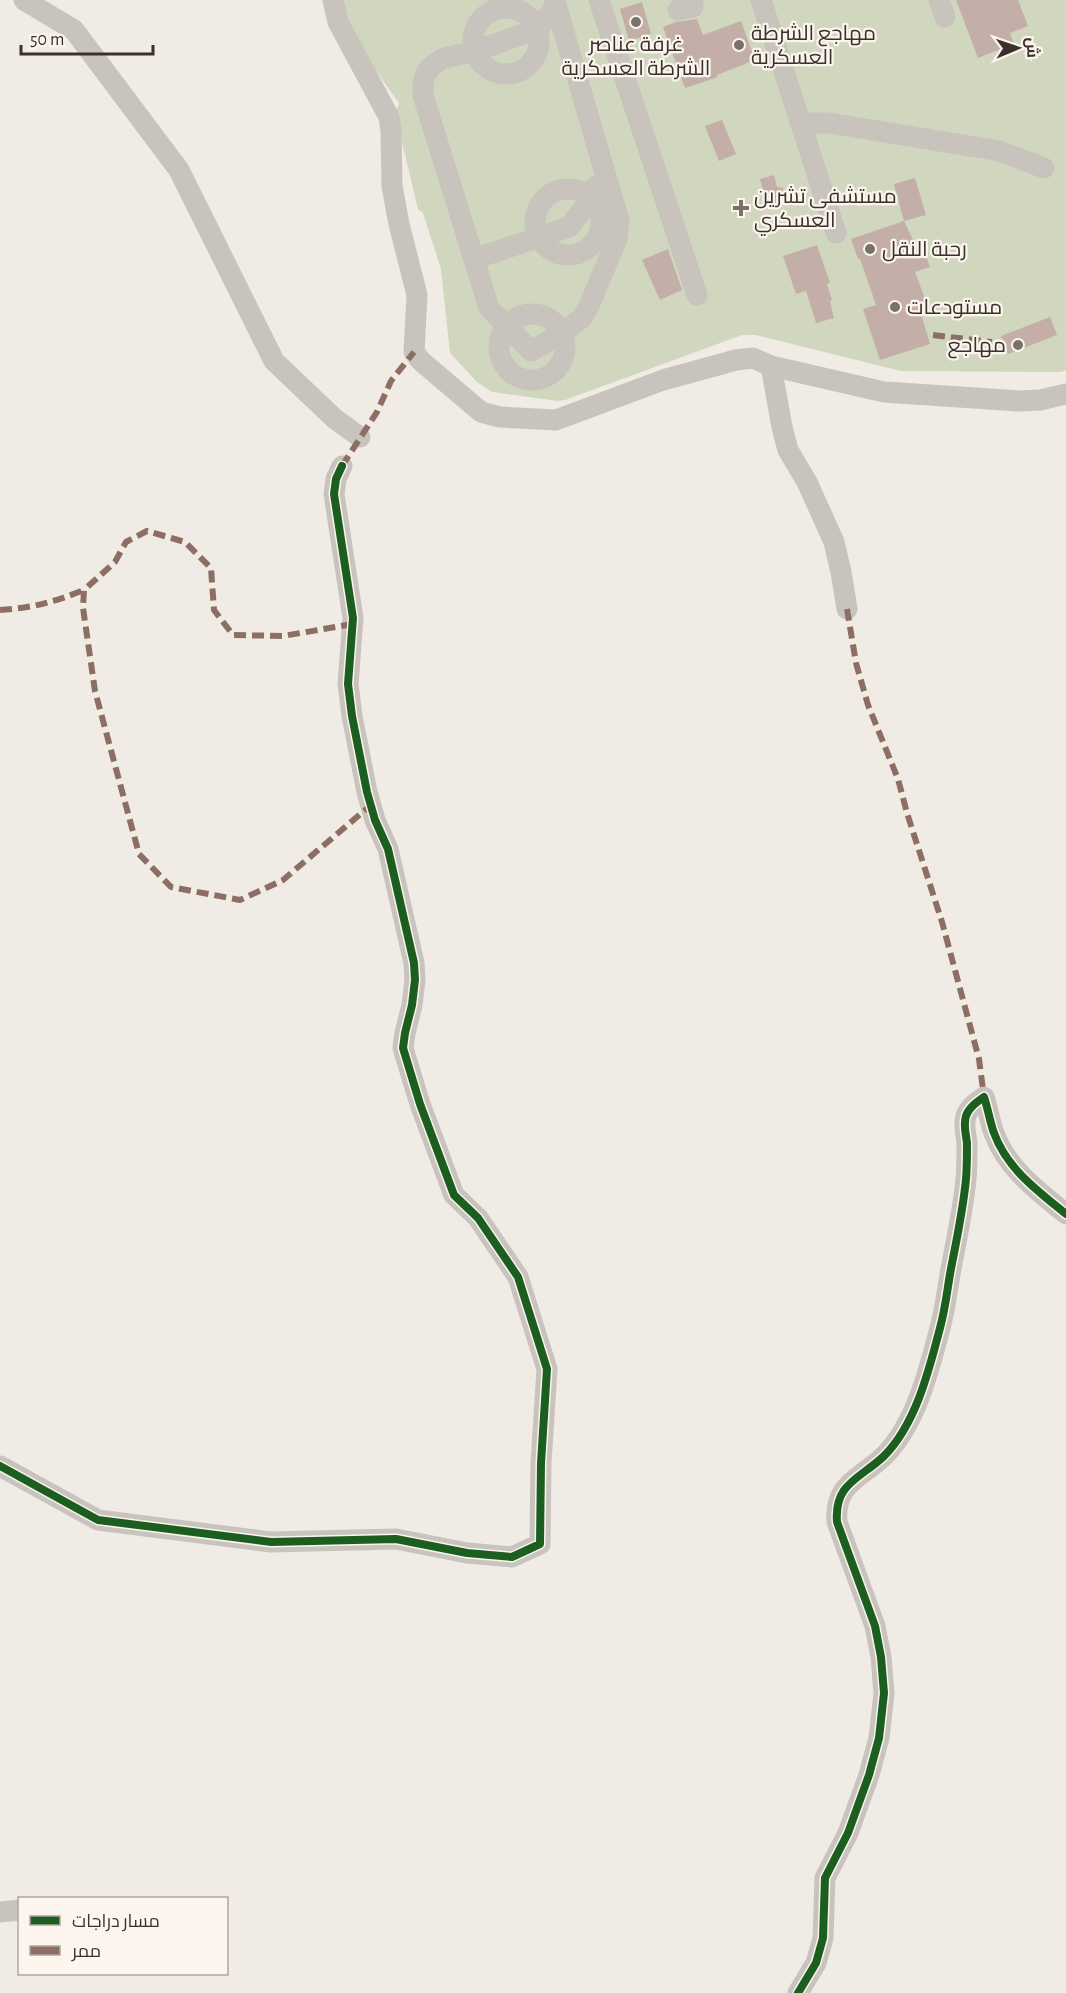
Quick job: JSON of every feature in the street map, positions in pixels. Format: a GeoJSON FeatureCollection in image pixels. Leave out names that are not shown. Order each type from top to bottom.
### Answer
{"type":"FeatureCollection","features":[{"type":"Feature","properties":{"kind":"street"},"geometry":{"type":"LineString","coordinates":[[24,0],[74,30],[179,170],[274,361],[335,419],[360,437]]}},
{"type":"Feature","properties":{"kind":"street"},"geometry":{"type":"LineString","coordinates":[[333,0],[338,22],[388,117],[391,131],[392,186],[417,296],[414,352],[421,361],[482,412],[500,417],[556,420],[663,380],[735,360],[753,358],[771,366],[884,392],[1020,401],[1040,400],[1066,394]]}},
{"type":"Feature","properties":{"kind":"street"},"geometry":{"type":"LineString","coordinates":[[598,0],[697,295]]}},
{"type":"Feature","properties":{"kind":"street"},"geometry":{"type":"LineString","coordinates":[[761,0],[836,233]]}},
{"type":"Feature","properties":{"kind":"street"},"geometry":{"type":"LineString","coordinates":[[556,2],[619,221],[617,239],[582,318],[531,351],[489,308],[423,95],[423,83],[426,73],[444,58],[475,51],[538,29],[556,2]]}},
{"type":"Feature","properties":{"kind":"street"},"geometry":{"type":"LineString","coordinates":[[512,7],[528,15],[538,29],[539,47],[536,55],[532,63],[518,73],[500,74],[484,67],[475,51],[473,35],[480,19],[494,9],[512,7]]}},
{"type":"Feature","properties":{"kind":"street"},"geometry":{"type":"LineString","coordinates":[[800,123],[829,123],[1000,152],[1044,168]]}},
{"type":"Feature","properties":{"kind":"street"},"geometry":{"type":"LineString","coordinates":[[474,259],[569,227],[591,197],[604,169]]}},
{"type":"Feature","properties":{"kind":"street"},"geometry":{"type":"LineString","coordinates":[[574,189],[591,197],[600,210],[602,228],[594,244],[580,254],[562,255],[547,248],[539,237],[536,234],[535,216],[542,200],[557,190],[574,189]]}},
{"type":"Feature","properties":{"kind":"street"},"geometry":{"type":"LineString","coordinates":[[532,313],[549,318],[562,333],[566,347],[561,364],[548,376],[531,381],[514,376],[502,363],[498,346],[506,326],[516,317],[532,313]]}},
{"type":"Feature","properties":{"kind":"street"},"geometry":{"type":"LineString","coordinates":[[771,366],[788,450],[807,482],[834,542],[842,572],[847,609]]}},
{"type":"Feature","properties":{"kind":"street"},"geometry":{"type":"LineString","coordinates":[[0,1466],[98,1520],[271,1542],[396,1539],[467,1553],[512,1557],[540,1544],[541,1463],[547,1370],[518,1277],[478,1218],[454,1195],[420,1104],[403,1048],[415,980],[414,963],[388,849],[375,820],[367,792],[351,716],[348,684],[353,618],[334,494],[336,479],[342,466]]}},
{"type":"Feature","properties":{"kind":"street"},"geometry":{"type":"LineString","coordinates":[[798,1993],[816,1963],[823,1938],[825,1878],[848,1833],[869,1775],[879,1738],[884,1693],[881,1657],[875,1626],[837,1522],[836,1508],[842,1492],[884,1455],[899,1436],[916,1405],[928,1373],[941,1324],[962,1214],[966,1150],[964,1125],[966,1115],[972,1106],[984,1097],[995,1134],[1004,1154],[1037,1191],[1066,1214]]}},
{"type":"Feature","properties":{"kind":"street"},"geometry":{"type":"LineString","coordinates":[[0,1912],[18,1910]]}},
{"type":"Feature","properties":{"kind":"green space","name":"مستشفى تشرين العسكري"},"geometry":{"type":"Polygon","coordinates":[[[341,0],[1066,0],[1066,370],[1061,372],[901,371],[756,335],[742,335],[565,400],[492,392],[477,382],[450,353],[441,269],[423,213],[418,209],[395,113],[399,103],[336,15],[341,0]]]}},
{"type":"Feature","properties":{"kind":"building"},"geometry":{"type":"Polygon","coordinates":[[[956,0],[1018,0],[1028,26],[1010,33],[1014,44],[978,58],[956,0]]]}},
{"type":"Feature","properties":{"kind":"building","name":"غرفة عناصر الشرطة العسكرية"},"geometry":{"type":"Polygon","coordinates":[[[642,2],[651,34],[629,41],[620,9],[642,2]]]}},
{"type":"Feature","properties":{"kind":"building"},"geometry":{"type":"Polygon","coordinates":[[[697,19],[703,35],[741,21],[755,60],[717,75],[718,77],[685,88],[663,27],[676,22],[697,19]]]}},
{"type":"Feature","properties":{"kind":"building","name":"مهاجع الشرطة العسكرية"},"geometry":{"type":"Polygon","coordinates":[[[722,120],[736,154],[719,161],[705,126],[722,120]]]}},
{"type":"Feature","properties":{"kind":"building"},"geometry":{"type":"Polygon","coordinates":[[[774,175],[777,187],[783,188],[786,200],[767,205],[760,179],[774,175]]]}},
{"type":"Feature","properties":{"kind":"building","name":"رحبة النقل"},"geometry":{"type":"Polygon","coordinates":[[[915,178],[926,215],[904,221],[894,184],[915,178]]]}},
{"type":"Feature","properties":{"kind":"building"},"geometry":{"type":"Polygon","coordinates":[[[904,221],[919,252],[924,250],[930,267],[915,272],[927,304],[919,307],[930,344],[880,360],[863,309],[876,305],[851,239],[904,221]]]}},
{"type":"Feature","properties":{"kind":"building"},"geometry":{"type":"Polygon","coordinates":[[[817,245],[830,283],[827,284],[834,318],[816,323],[806,291],[796,294],[783,256],[817,245]]]}},
{"type":"Feature","properties":{"kind":"building"},"geometry":{"type":"Polygon","coordinates":[[[668,249],[682,290],[660,300],[642,260],[668,249]]]}},
{"type":"Feature","properties":{"kind":"building","name":"مهاجع"},"geometry":{"type":"Polygon","coordinates":[[[1050,317],[1057,335],[1008,354],[1001,336],[1050,317]]]}},
{"type":"Feature","properties":{"kind":"marked path"},"geometry":{"type":"LineString","coordinates":[[933,335],[992,342]]}},
{"type":"Feature","properties":{"kind":"marked path"},"geometry":{"type":"LineString","coordinates":[[342,466],[377,412],[391,381],[414,352]]}},
{"type":"Feature","properties":{"kind":"marked path"},"geometry":{"type":"LineString","coordinates":[[353,624],[283,636],[233,635],[214,610],[211,568],[185,542],[147,531],[126,542],[115,562],[84,590],[83,608],[95,691],[139,854],[171,887],[240,900],[283,880],[371,805]]}},
{"type":"Feature","properties":{"kind":"marked path"},"geometry":{"type":"LineString","coordinates":[[0,610],[43,604],[84,590]]}},
{"type":"Feature","properties":{"kind":"marked path"},"geometry":{"type":"LineString","coordinates":[[847,609],[856,663],[868,705],[898,779],[942,922],[979,1059],[984,1097]]}},
{"type":"Feature","properties":{"kind":"cycle path"},"geometry":{"type":"LineString","coordinates":[[0,1466],[98,1520],[271,1542],[396,1539],[467,1553],[512,1557],[540,1544],[541,1463],[547,1369],[518,1277],[478,1218],[454,1195],[420,1104],[403,1048],[412,1005],[415,980],[414,963],[388,849],[375,820],[367,792],[352,716],[348,684],[353,618],[334,494],[336,479],[342,466]]}},
{"type":"Feature","properties":{"kind":"cycle path"},"geometry":{"type":"LineString","coordinates":[[798,1993],[816,1963],[823,1938],[825,1878],[848,1833],[869,1775],[879,1738],[884,1693],[881,1657],[875,1626],[837,1522],[837,1509],[840,1498],[850,1483],[875,1464],[895,1443],[913,1413],[926,1379],[943,1314],[963,1203],[967,1161],[965,1119],[969,1110],[976,1103],[984,1097],[994,1133],[1015,1168],[1034,1188],[1066,1214]]}},
{"type":"Feature","properties":{"kind":"place","name":"غرفة عناصر الشرطة العسكرية"},"geometry":{"type":"Point","coordinates":[636,22]}},
{"type":"Feature","properties":{"kind":"place","name":"مهاجع الشرطة العسكرية"},"geometry":{"type":"Point","coordinates":[739,45]}},
{"type":"Feature","properties":{"kind":"place","name":"مستشفى تشرين العسكري"},"geometry":{"type":"Point","coordinates":[741,208]}},
{"type":"Feature","properties":{"kind":"place","name":"رحبة النقل"},"geometry":{"type":"Point","coordinates":[870,249]}},
{"type":"Feature","properties":{"kind":"place","name":"مستودعات"},"geometry":{"type":"Point","coordinates":[895,307]}},
{"type":"Feature","properties":{"kind":"place","name":"مهاجع"},"geometry":{"type":"Point","coordinates":[1018,345]}}]}
